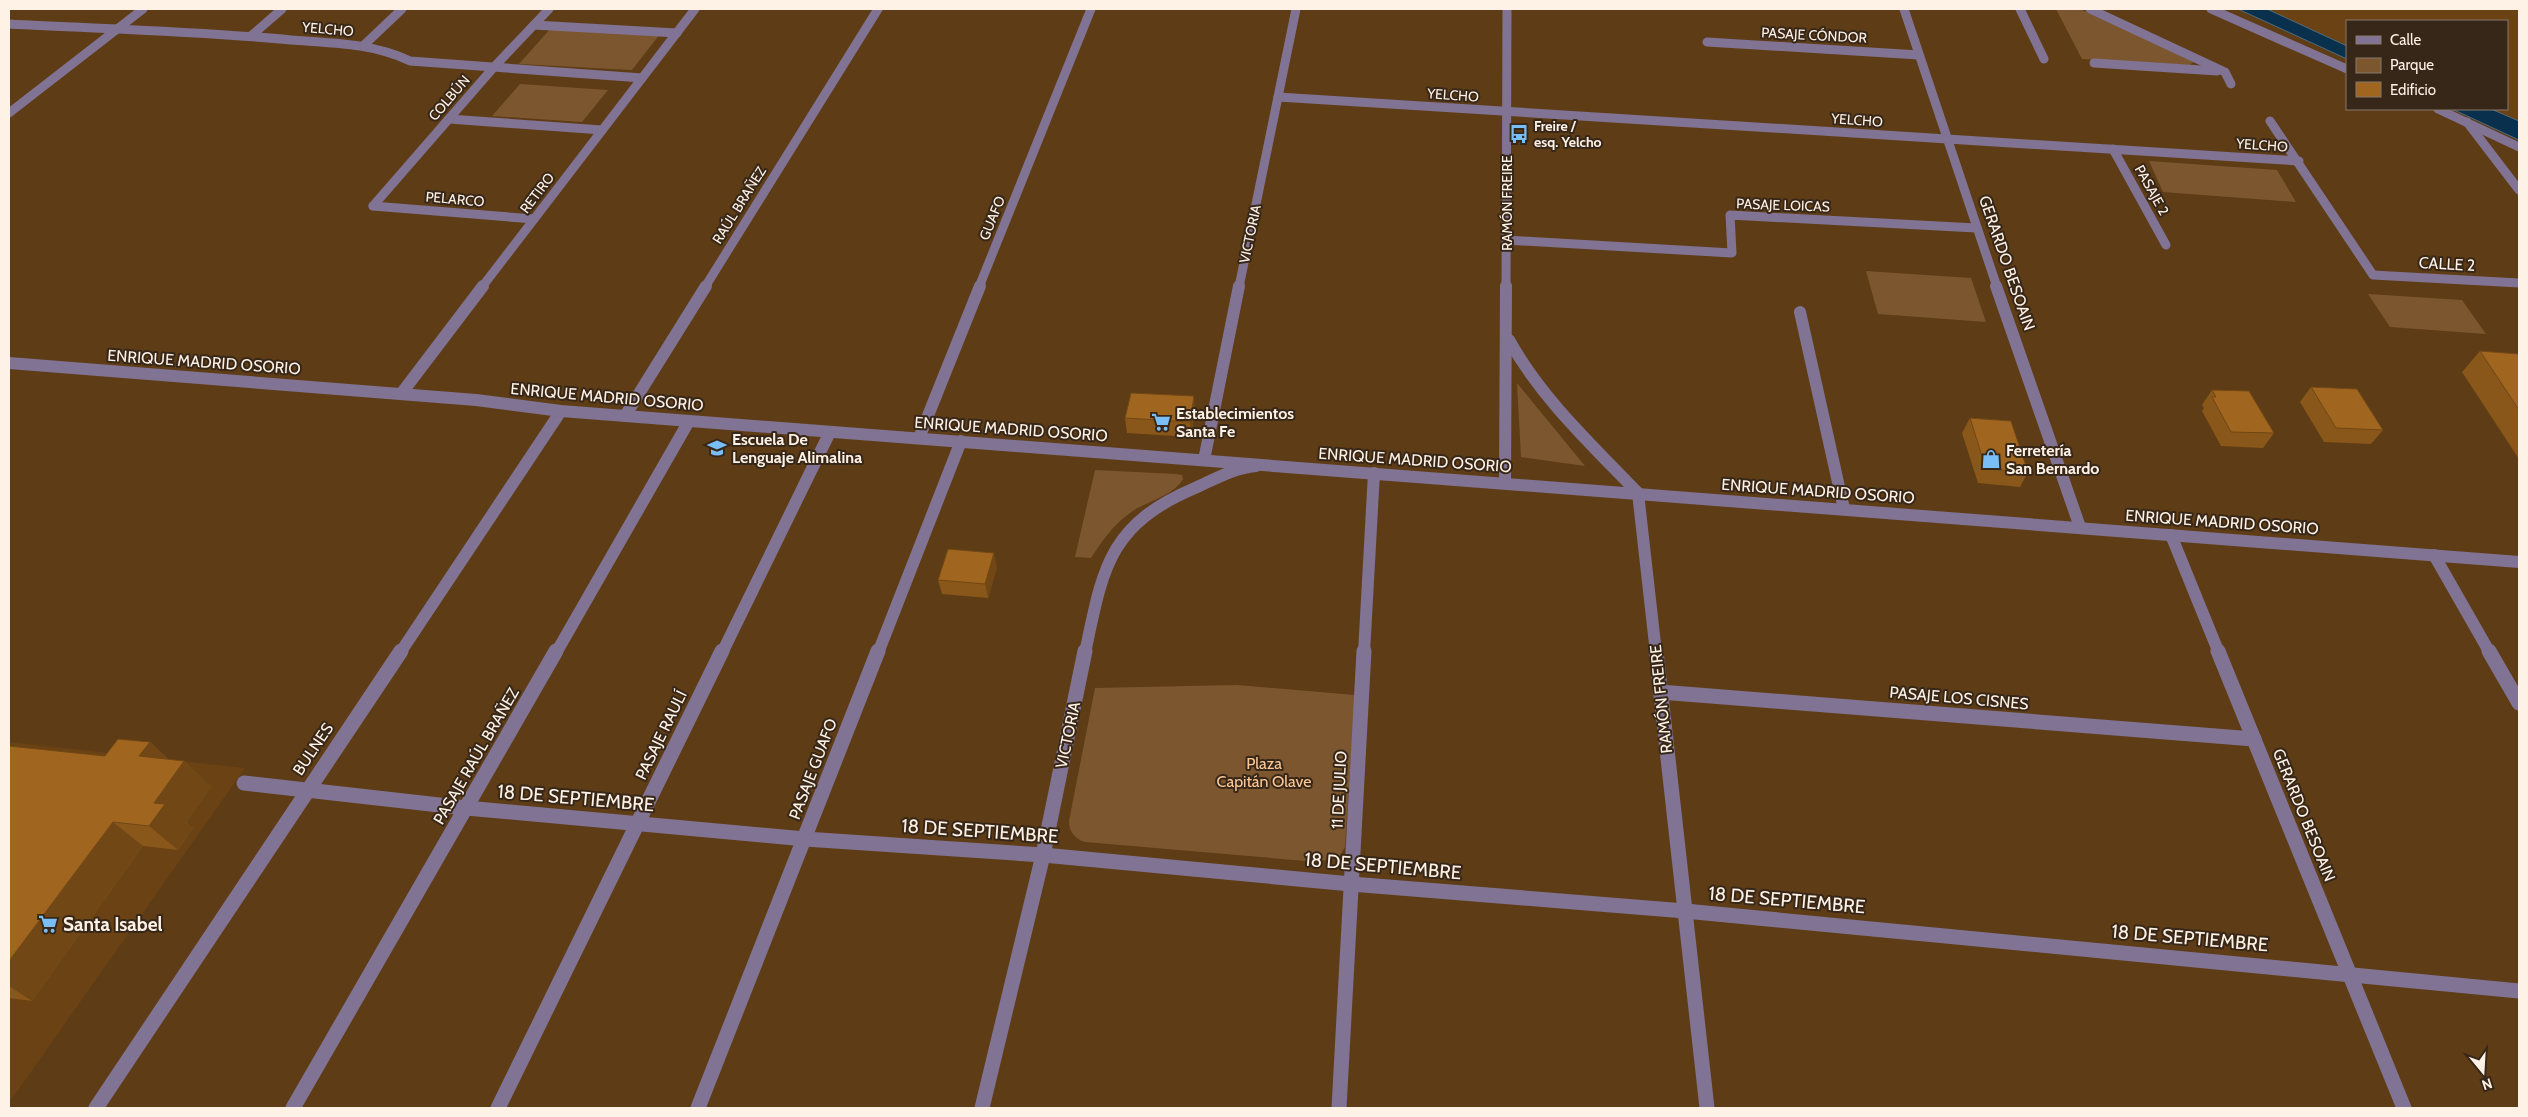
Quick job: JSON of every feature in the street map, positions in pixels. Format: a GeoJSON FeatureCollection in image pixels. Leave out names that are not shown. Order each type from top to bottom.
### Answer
{"type":"FeatureCollection","features":[{"type":"Feature","properties":{"kind":"street"},"geometry":{"type":"LineString","coordinates":[[9,113],[143,9]]}},
{"type":"Feature","properties":{"kind":"street"},"geometry":{"type":"LineString","coordinates":[[251,36],[282,9]]}},
{"type":"Feature","properties":{"kind":"street"},"geometry":{"type":"LineString","coordinates":[[363,46],[402,9]]}},
{"type":"Feature","properties":{"kind":"street","name":"COLBÚN"},"geometry":{"type":"LineString","coordinates":[[373,206],[494,67],[549,9]]}},
{"type":"Feature","properties":{"kind":"street","name":"RETIRO"},"geometry":{"type":"LineString","coordinates":[[401,394],[695,9]]}},
{"type":"Feature","properties":{"kind":"street","name":"RAÚL BRAÑEZ"},"geometry":{"type":"LineString","coordinates":[[625,416],[878,9]]}},
{"type":"Feature","properties":{"kind":"street","name":"GUAFO"},"geometry":{"type":"LineString","coordinates":[[920,438],[1091,9]]}},
{"type":"Feature","properties":{"kind":"street","name":"VICTORIA"},"geometry":{"type":"LineString","coordinates":[[1204,460],[1296,9]]}},
{"type":"Feature","properties":{"kind":"street","name":"RAMÓN FREIRE"},"geometry":{"type":"LineString","coordinates":[[1506,483],[1508,338],[1506,240],[1507,9]]}},
{"type":"Feature","properties":{"kind":"street","name":"GERARDO BESOAIN"},"geometry":{"type":"LineString","coordinates":[[1904,9],[1976,228],[2080,527]]}},
{"type":"Feature","properties":{"kind":"street"},"geometry":{"type":"LineString","coordinates":[[2020,9],[2044,59]]}},
{"type":"Feature","properties":{"kind":"street"},"geometry":{"type":"LineString","coordinates":[[2090,9],[2226,72],[2231,84]]}},
{"type":"Feature","properties":{"kind":"street"},"geometry":{"type":"LineString","coordinates":[[2211,9],[2346,69]]}},
{"type":"Feature","properties":{"kind":"street","name":"YELCHO"},"geometry":{"type":"LineString","coordinates":[[9,24],[115,31],[251,36],[363,46],[390,51],[410,61],[642,78]]}},
{"type":"Feature","properties":{"kind":"street"},"geometry":{"type":"LineString","coordinates":[[534,25],[676,33]]}},
{"type":"Feature","properties":{"kind":"street","name":"PASAJE CÓNDOR"},"geometry":{"type":"LineString","coordinates":[[1707,42],[1919,55]]}},
{"type":"Feature","properties":{"kind":"street"},"geometry":{"type":"LineString","coordinates":[[2094,63],[2226,72]]}},
{"type":"Feature","properties":{"kind":"street","name":"YELCHO"},"geometry":{"type":"LineString","coordinates":[[1278,97],[2299,161],[2374,275]]}},
{"type":"Feature","properties":{"kind":"street"},"geometry":{"type":"LineString","coordinates":[[2440,110],[2519,146]]}},
{"type":"Feature","properties":{"kind":"street"},"geometry":{"type":"LineString","coordinates":[[449,119],[602,130]]}},
{"type":"Feature","properties":{"kind":"street"},"geometry":{"type":"LineString","coordinates":[[2270,121],[2299,161]]}},
{"type":"Feature","properties":{"kind":"street"},"geometry":{"type":"LineString","coordinates":[[2467,122],[2519,190]]}},
{"type":"Feature","properties":{"kind":"street","name":"PASAJE 2"},"geometry":{"type":"LineString","coordinates":[[2113,149],[2166,245]]}},
{"type":"Feature","properties":{"kind":"street","name":"PELARCO"},"geometry":{"type":"LineString","coordinates":[[373,206],[534,219]]}},
{"type":"Feature","properties":{"kind":"street","name":"PASAJE LOICAS"},"geometry":{"type":"LineString","coordinates":[[1506,240],[1732,253],[1730,215],[1976,228]]}},
{"type":"Feature","properties":{"kind":"street","name":"CALLE 2"},"geometry":{"type":"LineString","coordinates":[[2374,275],[2519,283]]}},
{"type":"Feature","properties":{"kind":"street"},"geometry":{"type":"LineString","coordinates":[[1800,312],[1844,509]]}},
{"type":"Feature","properties":{"kind":"street","name":"RAMÓN FREIRE"},"geometry":{"type":"LineString","coordinates":[[1508,338],[1520,362],[1536,384],[1638,493],[1707,1108]]}},
{"type":"Feature","properties":{"kind":"street","name":"ENRIQUE MADRID OSORIO"},"geometry":{"type":"LineString","coordinates":[[9,364],[476,400],[561,411],[2519,562]]}},
{"type":"Feature","properties":{"kind":"street","name":"BULNES"},"geometry":{"type":"LineString","coordinates":[[96,1108],[561,411]]}},
{"type":"Feature","properties":{"kind":"street","name":"PASAJE RAÚL BRAÑEZ"},"geometry":{"type":"LineString","coordinates":[[293,1108],[689,421]]}},
{"type":"Feature","properties":{"kind":"street","name":"PASAJE RAULÍ"},"geometry":{"type":"LineString","coordinates":[[498,1108],[830,432]]}},
{"type":"Feature","properties":{"kind":"street","name":"PASAJE GUAFO"},"geometry":{"type":"LineString","coordinates":[[698,1108],[961,442]]}},
{"type":"Feature","properties":{"kind":"street","name":"VICTORIA"},"geometry":{"type":"LineString","coordinates":[[982,1108],[1043,855],[1106,560],[1116,543],[1146,514],[1189,490],[1226,474],[1251,466],[1279,466]]}},
{"type":"Feature","properties":{"kind":"street","name":"11 DE JULIO"},"geometry":{"type":"LineString","coordinates":[[1339,1108],[1374,473]]}},
{"type":"Feature","properties":{"kind":"street","name":"GERARDO BESOAIN"},"geometry":{"type":"LineString","coordinates":[[2171,534],[2404,1108]]}},
{"type":"Feature","properties":{"kind":"street"},"geometry":{"type":"LineString","coordinates":[[2434,555],[2519,703]]}},
{"type":"Feature","properties":{"kind":"street","name":"PASAJE LOS CISNES"},"geometry":{"type":"LineString","coordinates":[[1660,692],[2254,739]]}},
{"type":"Feature","properties":{"kind":"street","name":"18 DE SEPTIEMBRE"},"geometry":{"type":"LineString","coordinates":[[244,783],[466,808],[804,839],[1043,855],[1351,884],[1685,911],[2519,990]]}},
{"type":"Feature","properties":{"kind":"shaded area"},"geometry":{"type":"Polygon","coordinates":[[[2267,9],[2519,9],[2519,121],[2493,110],[2508,110],[2508,20],[2346,20],[2346,46],[2267,9]]]}},
{"type":"Feature","properties":{"kind":"shaded area"},"geometry":{"type":"Polygon","coordinates":[[[9,742],[245,768],[9,1103],[9,742]]]}},
{"type":"Feature","properties":{"kind":"green space"},"geometry":{"type":"Polygon","coordinates":[[[2056,9],[2080,9],[2194,61],[2190,65],[2082,59],[2056,9]]]}},
{"type":"Feature","properties":{"kind":"green space"},"geometry":{"type":"Polygon","coordinates":[[[551,28],[660,34],[632,70],[519,64],[551,28]]]}},
{"type":"Feature","properties":{"kind":"green space"},"geometry":{"type":"Polygon","coordinates":[[[520,84],[608,90],[582,122],[492,116],[520,84]]]}},
{"type":"Feature","properties":{"kind":"green space"},"geometry":{"type":"Polygon","coordinates":[[[2149,161],[2277,170],[2296,202],[2163,192],[2149,161]]]}},
{"type":"Feature","properties":{"kind":"green space"},"geometry":{"type":"Polygon","coordinates":[[[1866,271],[1971,278],[1986,322],[1878,314],[1866,271]]]}},
{"type":"Feature","properties":{"kind":"green space"},"geometry":{"type":"Polygon","coordinates":[[[2368,294],[2462,300],[2486,334],[2390,327],[2368,294]]]}},
{"type":"Feature","properties":{"kind":"green space"},"geometry":{"type":"Polygon","coordinates":[[[1517,383],[1585,466],[1521,457],[1517,383]]]}},
{"type":"Feature","properties":{"kind":"green space"},"geometry":{"type":"Polygon","coordinates":[[[1095,470],[1176,474],[1182,475],[1183,479],[1173,490],[1136,509],[1118,523],[1099,545],[1091,558],[1075,557],[1095,470]]]}},
{"type":"Feature","properties":{"kind":"green space","name":"Plaza Capitán Olave"},"geometry":{"type":"Polygon","coordinates":[[[1237,685],[1355,695],[1345,847],[1339,857],[1317,862],[1085,842],[1073,834],[1069,821],[1095,688],[1237,685]]]}},
{"type":"Feature","properties":{"kind":"water"},"geometry":{"type":"Polygon","coordinates":[[[2238,9],[2267,9],[2346,46],[2346,59],[2238,9]]]}},
{"type":"Feature","properties":{"kind":"water"},"geometry":{"type":"Polygon","coordinates":[[[2454,110],[2493,110],[2519,121],[2519,140],[2454,110]]]}},
{"type":"Feature","properties":{"kind":"building"},"geometry":{"type":"Polygon","coordinates":[[[2480,351],[2519,354],[2519,410],[2480,351]]]}},
{"type":"Feature","properties":{"kind":"building"},"geometry":{"type":"Polygon","coordinates":[[[2311,387],[2357,389],[2383,430],[2336,428],[2311,387]]]}},
{"type":"Feature","properties":{"kind":"building"},"geometry":{"type":"Polygon","coordinates":[[[2212,390],[2249,391],[2274,433],[2231,432],[2212,397],[2216,397],[2212,390]]]}},
{"type":"Feature","properties":{"kind":"building"},"geometry":{"type":"Polygon","coordinates":[[[1131,393],[1194,396],[1190,422],[1125,418],[1131,393]]]}},
{"type":"Feature","properties":{"kind":"building"},"geometry":{"type":"Polygon","coordinates":[[[1970,418],[2011,421],[2028,472],[1986,469],[1970,418]]]}},
{"type":"Feature","properties":{"kind":"building"},"geometry":{"type":"Polygon","coordinates":[[[948,549],[994,553],[985,584],[938,580],[948,549]]]}},
{"type":"Feature","properties":{"kind":"building"},"geometry":{"type":"Polygon","coordinates":[[[118,739],[150,742],[139,756],[184,761],[154,803],[165,804],[149,826],[113,822],[9,961],[9,746],[105,756],[118,739]]]}},
{"type":"Feature","properties":{"kind":"place","name":"Freire / esq. Yelcho"},"geometry":{"type":"Point","coordinates":[1519,134]}},
{"type":"Feature","properties":{"kind":"place","name":"Establecimientos Santa Fe"},"geometry":{"type":"Point","coordinates":[1161,422]}},
{"type":"Feature","properties":{"kind":"place","name":"Escuela De Lenguaje Alimalina"},"geometry":{"type":"Point","coordinates":[717,448]}},
{"type":"Feature","properties":{"kind":"place","name":"Ferretería San Bernardo"},"geometry":{"type":"Point","coordinates":[1991,459]}},
{"type":"Feature","properties":{"kind":"place","name":"Santa Isabel"},"geometry":{"type":"Point","coordinates":[48,924]}}]}
